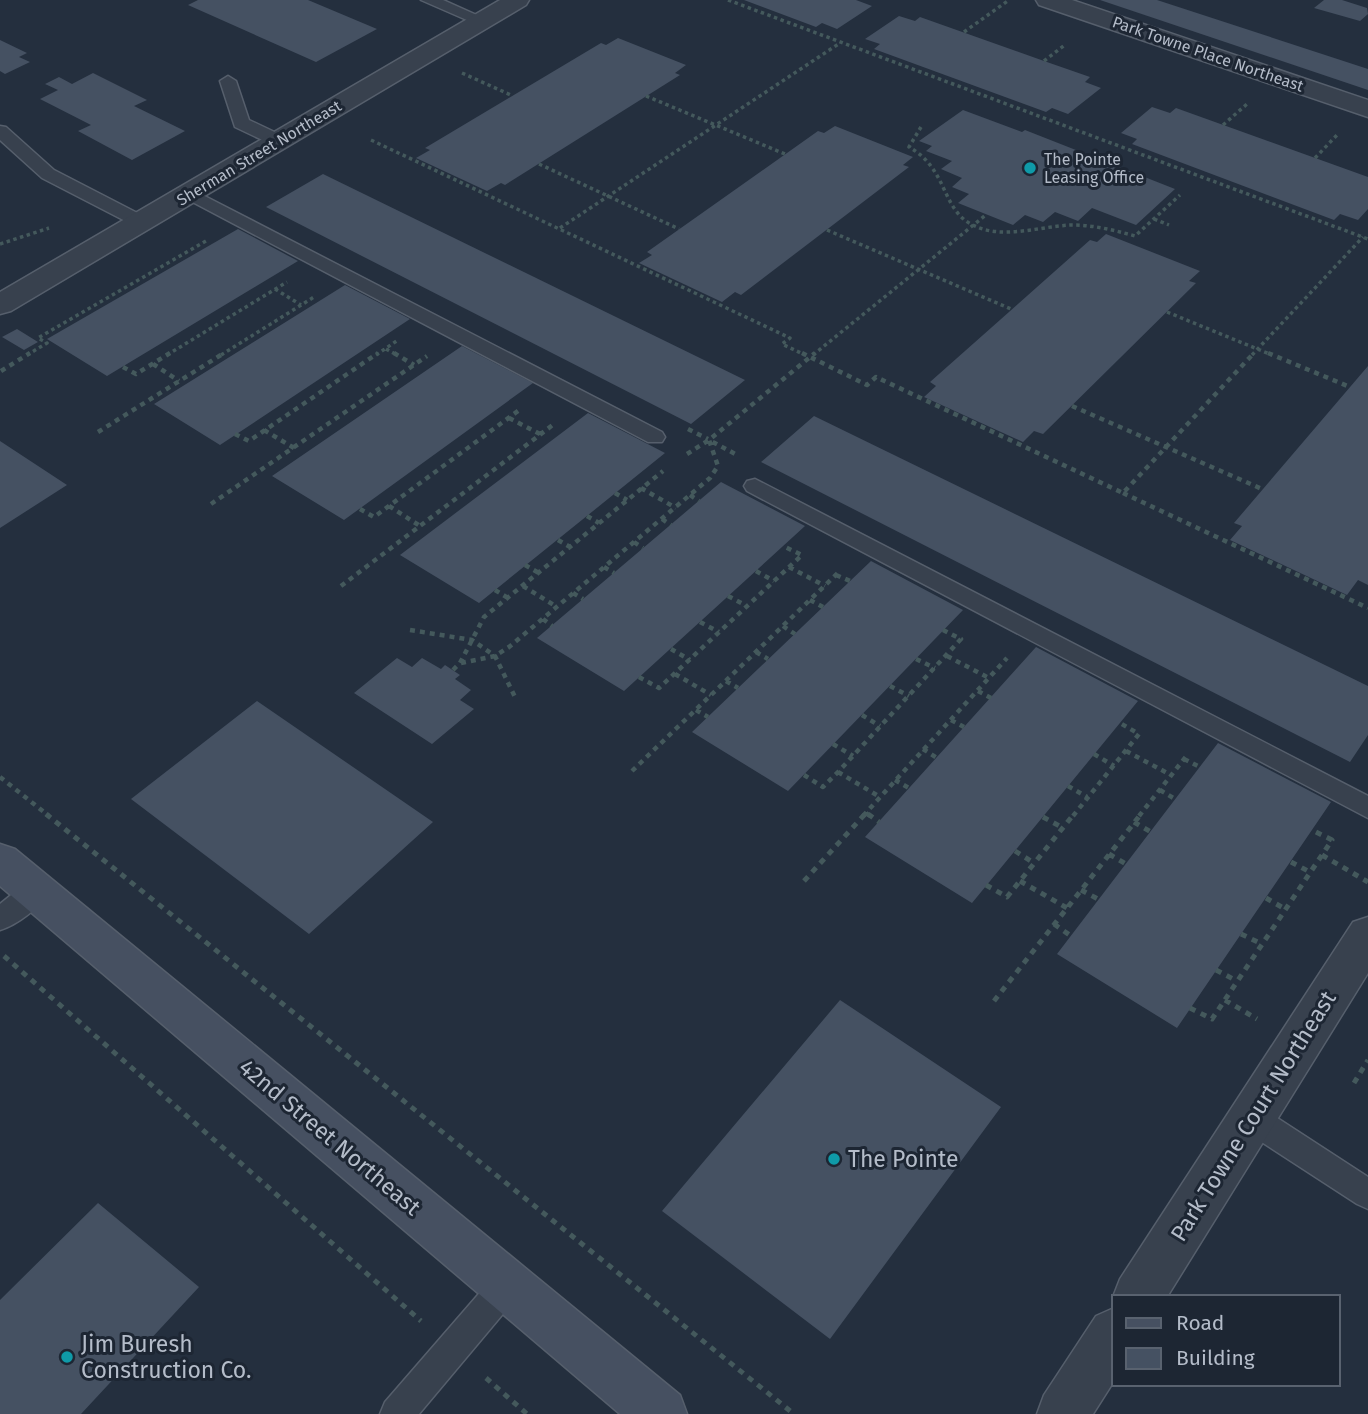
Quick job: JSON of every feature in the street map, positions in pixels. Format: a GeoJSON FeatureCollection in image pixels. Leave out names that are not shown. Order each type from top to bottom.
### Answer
{"type":"FeatureCollection","features":[{"type":"Feature","properties":{"kind":"street","name":"Sherman Street Northeast"},"geometry":{"type":"LineString","coordinates":[[0,305],[517,0]]}},
{"type":"Feature","properties":{"kind":"street","name":"Park Towne Place Northeast"},"geometry":{"type":"LineString","coordinates":[[1048,0],[1368,108]]}},
{"type":"Feature","properties":{"kind":"street","name":"42nd Street Northeast"},"geometry":{"type":"LineString","coordinates":[[0,861],[661,1414]]}},
{"type":"Feature","properties":{"kind":"street","name":"Park Towne Court Northeast"},"geometry":{"type":"LineString","coordinates":[[1139,1295],[1251,1118],[1364,949]]}},
{"type":"Feature","properties":{"kind":"street"},"geometry":{"type":"LineString","coordinates":[[1063,1414],[1112,1337]]}},
{"type":"Feature","properties":{"kind":"lane"},"geometry":{"type":"LineString","coordinates":[[429,0],[482,21]]}},
{"type":"Feature","properties":{"kind":"lane"},"geometry":{"type":"LineString","coordinates":[[228,81],[241,123],[279,141]]}},
{"type":"Feature","properties":{"kind":"lane"},"geometry":{"type":"LineString","coordinates":[[0,131],[48,174],[141,222]]}},
{"type":"Feature","properties":{"kind":"lane"},"geometry":{"type":"LineString","coordinates":[[189,193],[655,437]]}},
{"type":"Feature","properties":{"kind":"lane"},"geometry":{"type":"LineString","coordinates":[[755,486],[1368,808]]}},
{"type":"Feature","properties":{"kind":"lane"},"geometry":{"type":"LineString","coordinates":[[0,919],[36,891]]}},
{"type":"Feature","properties":{"kind":"lane"},"geometry":{"type":"LineString","coordinates":[[1251,1118],[1368,1194]]}},
{"type":"Feature","properties":{"kind":"lane"},"geometry":{"type":"LineString","coordinates":[[397,1414],[507,1285]]}},
{"type":"Feature","properties":{"kind":"path"},"geometry":{"type":"LineString","coordinates":[[728,0],[1365,238],[1123,493]]}},
{"type":"Feature","properties":{"kind":"path"},"geometry":{"type":"LineString","coordinates":[[964,33],[1009,0]]}},
{"type":"Feature","properties":{"kind":"path"},"geometry":{"type":"LineString","coordinates":[[560,228],[841,42]]}},
{"type":"Feature","properties":{"kind":"path"},"geometry":{"type":"LineString","coordinates":[[455,70],[513,96]]}},
{"type":"Feature","properties":{"kind":"path"},"geometry":{"type":"LineString","coordinates":[[646,96],[785,154]]}},
{"type":"Feature","properties":{"kind":"path"},"geometry":{"type":"LineString","coordinates":[[920,127],[909,147],[922,152],[939,172],[960,216],[972,226],[990,230],[1031,230],[1069,225],[1101,226],[1135,236],[1180,195]]}},
{"type":"Feature","properties":{"kind":"path"},"geometry":{"type":"LineString","coordinates":[[372,140],[790,338],[782,344],[809,358],[867,385],[876,377],[1368,608]]}},
{"type":"Feature","properties":{"kind":"path"},"geometry":{"type":"LineString","coordinates":[[539,164],[679,229]]}},
{"type":"Feature","properties":{"kind":"path"},"geometry":{"type":"LineString","coordinates":[[679,459],[709,440],[987,214]]}},
{"type":"Feature","properties":{"kind":"path"},"geometry":{"type":"LineString","coordinates":[[1154,219],[1168,225]]}},
{"type":"Feature","properties":{"kind":"path"},"geometry":{"type":"LineString","coordinates":[[1,370],[47,343],[38,338],[241,221]]}},
{"type":"Feature","properties":{"kind":"path"},"geometry":{"type":"LineString","coordinates":[[827,230],[1012,309]]}},
{"type":"Feature","properties":{"kind":"path"},"geometry":{"type":"LineString","coordinates":[[98,432],[347,276]]}},
{"type":"Feature","properties":{"kind":"path"},"geometry":{"type":"LineString","coordinates":[[123,367],[136,374],[288,281],[282,278]]}},
{"type":"Feature","properties":{"kind":"path"},"geometry":{"type":"LineString","coordinates":[[275,289],[301,305]]}},
{"type":"Feature","properties":{"kind":"path"},"geometry":{"type":"LineString","coordinates":[[1167,312],[1350,387]]}},
{"type":"Feature","properties":{"kind":"path"},"geometry":{"type":"LineString","coordinates":[[235,434],[249,441],[398,340],[388,334]]}},
{"type":"Feature","properties":{"kind":"path"},"geometry":{"type":"LineString","coordinates":[[211,504],[460,335]]}},
{"type":"Feature","properties":{"kind":"path"},"geometry":{"type":"LineString","coordinates":[[386,349],[414,365]]}},
{"type":"Feature","properties":{"kind":"path"},"geometry":{"type":"LineString","coordinates":[[153,364],[179,381]]}},
{"type":"Feature","properties":{"kind":"path"},"geometry":{"type":"LineString","coordinates":[[341,586],[585,400]]}},
{"type":"Feature","properties":{"kind":"path"},"geometry":{"type":"LineString","coordinates":[[360,509],[374,517],[524,407],[517,403]]}},
{"type":"Feature","properties":{"kind":"path"},"geometry":{"type":"LineString","coordinates":[[1072,406],[1262,489]]}},
{"type":"Feature","properties":{"kind":"path"},"geometry":{"type":"LineString","coordinates":[[509,418],[540,434]]}},
{"type":"Feature","properties":{"kind":"path"},"geometry":{"type":"LineString","coordinates":[[264,430],[294,448]]}},
{"type":"Feature","properties":{"kind":"path"},"geometry":{"type":"LineString","coordinates":[[709,440],[765,470],[755,486]]}},
{"type":"Feature","properties":{"kind":"path"},"geometry":{"type":"LineString","coordinates":[[460,663],[495,656],[543,619],[710,478],[719,466],[709,440]]}},
{"type":"Feature","properties":{"kind":"path"},"geometry":{"type":"LineString","coordinates":[[453,670],[460,663],[484,617],[669,465]]}},
{"type":"Feature","properties":{"kind":"path"},"geometry":{"type":"LineString","coordinates":[[649,474],[655,477]]}},
{"type":"Feature","properties":{"kind":"path"},"geometry":{"type":"LineString","coordinates":[[641,488],[676,508]]}},
{"type":"Feature","properties":{"kind":"path"},"geometry":{"type":"LineString","coordinates":[[615,493],[627,500]]}},
{"type":"Feature","properties":{"kind":"path"},"geometry":{"type":"LineString","coordinates":[[690,495],[699,501]]}},
{"type":"Feature","properties":{"kind":"path"},"geometry":{"type":"LineString","coordinates":[[389,506],[420,526]]}},
{"type":"Feature","properties":{"kind":"path"},"geometry":{"type":"LineString","coordinates":[[587,516],[599,523]]}},
{"type":"Feature","properties":{"kind":"path"},"geometry":{"type":"LineString","coordinates":[[662,519],[671,524]]}},
{"type":"Feature","properties":{"kind":"path"},"geometry":{"type":"LineString","coordinates":[[558,540],[570,547]]}},
{"type":"Feature","properties":{"kind":"path"},"geometry":{"type":"LineString","coordinates":[[634,542],[643,548]]}},
{"type":"Feature","properties":{"kind":"path"},"geometry":{"type":"LineString","coordinates":[[632,771],[867,545]]}},
{"type":"Feature","properties":{"kind":"path"},"geometry":{"type":"LineString","coordinates":[[639,677],[659,688],[675,674],[802,555],[783,546]]}},
{"type":"Feature","properties":{"kind":"path"},"geometry":{"type":"LineString","coordinates":[[525,565],[539,573]]}},
{"type":"Feature","properties":{"kind":"path"},"geometry":{"type":"LineString","coordinates":[[604,567],[614,573]]}},
{"type":"Feature","properties":{"kind":"path"},"geometry":{"type":"LineString","coordinates":[[789,567],[825,586]]}},
{"type":"Feature","properties":{"kind":"path"},"geometry":{"type":"LineString","coordinates":[[756,571],[774,581]]}},
{"type":"Feature","properties":{"kind":"path"},"geometry":{"type":"LineString","coordinates":[[836,575],[849,581]]}},
{"type":"Feature","properties":{"kind":"path"},"geometry":{"type":"LineString","coordinates":[[523,586],[557,607]]}},
{"type":"Feature","properties":{"kind":"path"},"geometry":{"type":"LineString","coordinates":[[495,590],[508,598]]}},
{"type":"Feature","properties":{"kind":"path"},"geometry":{"type":"LineString","coordinates":[[573,593],[583,599]]}},
{"type":"Feature","properties":{"kind":"path"},"geometry":{"type":"LineString","coordinates":[[728,597],[747,606]]}},
{"type":"Feature","properties":{"kind":"path"},"geometry":{"type":"LineString","coordinates":[[810,600],[823,607]]}},
{"type":"Feature","properties":{"kind":"path"},"geometry":{"type":"LineString","coordinates":[[543,619],[552,626]]}},
{"type":"Feature","properties":{"kind":"path"},"geometry":{"type":"LineString","coordinates":[[700,622],[719,632]]}},
{"type":"Feature","properties":{"kind":"path"},"geometry":{"type":"LineString","coordinates":[[783,626],[795,634]]}},
{"type":"Feature","properties":{"kind":"path"},"geometry":{"type":"LineString","coordinates":[[410,630],[472,640],[495,656],[516,699]]}},
{"type":"Feature","properties":{"kind":"path"},"geometry":{"type":"LineString","coordinates":[[804,775],[823,787],[838,772],[961,639],[943,630]]}},
{"type":"Feature","properties":{"kind":"path"},"geometry":{"type":"LineString","coordinates":[[804,881],[1032,631]]}},
{"type":"Feature","properties":{"kind":"path"},"geometry":{"type":"LineString","coordinates":[[671,649],[690,660]]}},
{"type":"Feature","properties":{"kind":"path"},"geometry":{"type":"LineString","coordinates":[[756,652],[768,659]]}},
{"type":"Feature","properties":{"kind":"path"},"geometry":{"type":"LineString","coordinates":[[947,656],[989,678]]}},
{"type":"Feature","properties":{"kind":"path"},"geometry":{"type":"LineString","coordinates":[[916,659],[935,668]]}},
{"type":"Feature","properties":{"kind":"path"},"geometry":{"type":"LineString","coordinates":[[675,674],[711,695]]}},
{"type":"Feature","properties":{"kind":"path"},"geometry":{"type":"LineString","coordinates":[[726,681],[738,688]]}},
{"type":"Feature","properties":{"kind":"path"},"geometry":{"type":"LineString","coordinates":[[890,686],[909,696]]}},
{"type":"Feature","properties":{"kind":"path"},"geometry":{"type":"LineString","coordinates":[[978,691],[991,698]]}},
{"type":"Feature","properties":{"kind":"path"},"geometry":{"type":"LineString","coordinates":[[696,710],[708,717]]}},
{"type":"Feature","properties":{"kind":"path"},"geometry":{"type":"LineString","coordinates":[[862,715],[880,726]]}},
{"type":"Feature","properties":{"kind":"path"},"geometry":{"type":"LineString","coordinates":[[951,720],[964,727]]}},
{"type":"Feature","properties":{"kind":"path"},"geometry":{"type":"LineString","coordinates":[[986,885],[1007,897],[1139,734],[1120,723]]}},
{"type":"Feature","properties":{"kind":"path"},"geometry":{"type":"LineString","coordinates":[[994,1002],[1210,725]]}},
{"type":"Feature","properties":{"kind":"path"},"geometry":{"type":"LineString","coordinates":[[833,744],[853,756]]}},
{"type":"Feature","properties":{"kind":"path"},"geometry":{"type":"LineString","coordinates":[[923,750],[937,758]]}},
{"type":"Feature","properties":{"kind":"path"},"geometry":{"type":"LineString","coordinates":[[1126,751],[1171,775]]}},
{"type":"Feature","properties":{"kind":"path"},"geometry":{"type":"LineString","coordinates":[[1094,754],[1114,766]]}},
{"type":"Feature","properties":{"kind":"path"},"geometry":{"type":"LineString","coordinates":[[1184,759],[1199,767]]}},
{"type":"Feature","properties":{"kind":"path"},"geometry":{"type":"LineString","coordinates":[[838,772],[880,797]]}},
{"type":"Feature","properties":{"kind":"path"},"geometry":{"type":"LineString","coordinates":[[0,777],[794,1414]]}},
{"type":"Feature","properties":{"kind":"path"},"geometry":{"type":"LineString","coordinates":[[895,780],[909,788]]}},
{"type":"Feature","properties":{"kind":"path"},"geometry":{"type":"LineString","coordinates":[[1068,786],[1087,797]]}},
{"type":"Feature","properties":{"kind":"path"},"geometry":{"type":"LineString","coordinates":[[1160,790],[1175,799]]}},
{"type":"Feature","properties":{"kind":"path"},"geometry":{"type":"LineString","coordinates":[[866,813],[879,821]]}},
{"type":"Feature","properties":{"kind":"path"},"geometry":{"type":"LineString","coordinates":[[1043,817],[1063,828]]}},
{"type":"Feature","properties":{"kind":"path"},"geometry":{"type":"LineString","coordinates":[[1134,822],[1151,832]]}},
{"type":"Feature","properties":{"kind":"path"},"geometry":{"type":"LineString","coordinates":[[1190,1008],[1212,1020],[1332,840],[1312,830]]}},
{"type":"Feature","properties":{"kind":"path"},"geometry":{"type":"LineString","coordinates":[[1015,851],[1034,863]]}},
{"type":"Feature","properties":{"kind":"path"},"geometry":{"type":"LineString","coordinates":[[1109,854],[1126,864]]}},
{"type":"Feature","properties":{"kind":"path"},"geometry":{"type":"LineString","coordinates":[[1322,855],[1368,882]]}},
{"type":"Feature","properties":{"kind":"path"},"geometry":{"type":"LineString","coordinates":[[1291,862],[1310,872]]}},
{"type":"Feature","properties":{"kind":"path"},"geometry":{"type":"LineString","coordinates":[[1020,881],[1067,908]]}},
{"type":"Feature","properties":{"kind":"path"},"geometry":{"type":"LineString","coordinates":[[1081,890],[1098,900]]}},
{"type":"Feature","properties":{"kind":"path"},"geometry":{"type":"LineString","coordinates":[[1266,898],[1285,909]]}},
{"type":"Feature","properties":{"kind":"path"},"geometry":{"type":"LineString","coordinates":[[1054,924],[1071,936]]}},
{"type":"Feature","properties":{"kind":"path"},"geometry":{"type":"LineString","coordinates":[[1241,934],[1262,944]]}},
{"type":"Feature","properties":{"kind":"path"},"geometry":{"type":"LineString","coordinates":[[0,953],[527,1414]]}},
{"type":"Feature","properties":{"kind":"path"},"geometry":{"type":"LineString","coordinates":[[1216,970],[1237,981]]}},
{"type":"Feature","properties":{"kind":"path"},"geometry":{"type":"LineString","coordinates":[[1354,1083],[1368,1060]]}},
{"type":"Feature","properties":{"kind":"building"},"geometry":{"type":"Polygon","coordinates":[[[198,0],[308,0],[377,29],[316,62],[188,5],[198,0]]]}},
{"type":"Feature","properties":{"kind":"building"},"geometry":{"type":"Polygon","coordinates":[[[744,0],[856,0],[872,6],[837,29],[822,23],[816,27],[744,0]]]}},
{"type":"Feature","properties":{"kind":"building"},"geometry":{"type":"Polygon","coordinates":[[[1100,0],[1157,0],[1368,69],[1368,90],[1100,0]]]}},
{"type":"Feature","properties":{"kind":"building"},"geometry":{"type":"Polygon","coordinates":[[[1324,0],[1342,0],[1367,8],[1368,14],[1360,21],[1314,8],[1324,0]]]}},
{"type":"Feature","properties":{"kind":"building"},"geometry":{"type":"Polygon","coordinates":[[[899,16],[915,21],[920,17],[1090,77],[1085,82],[1101,88],[1068,114],[1052,108],[1046,112],[874,49],[880,44],[865,39],[899,16]]]}},
{"type":"Feature","properties":{"kind":"building"},"geometry":{"type":"Polygon","coordinates":[[[618,38],[686,65],[675,73],[680,75],[505,185],[501,183],[487,191],[416,158],[430,150],[425,148],[601,43],[606,45],[618,38]]]}},
{"type":"Feature","properties":{"kind":"building"},"geometry":{"type":"Polygon","coordinates":[[[0,40],[27,53],[19,57],[30,62],[5,74],[0,71],[0,40]]]}},
{"type":"Feature","properties":{"kind":"building"},"geometry":{"type":"Polygon","coordinates":[[[93,73],[147,100],[134,106],[185,131],[132,160],[78,131],[91,125],[40,99],[58,90],[45,84],[59,77],[72,84],[93,73]]]}},
{"type":"Feature","properties":{"kind":"building"},"geometry":{"type":"Polygon","coordinates":[[[1152,107],[1170,113],[1176,108],[1368,177],[1368,209],[1358,220],[1340,214],[1334,220],[1132,144],[1137,139],[1121,133],[1152,107]]]}},
{"type":"Feature","properties":{"kind":"building","name":"The Pointe Leasing Office"},"geometry":{"type":"Polygon","coordinates":[[[963,110],[1022,132],[1025,130],[1175,189],[1136,225],[1092,208],[1078,221],[1055,212],[1043,222],[1025,215],[1013,225],[958,203],[969,194],[952,187],[962,178],[941,169],[952,161],[926,151],[932,146],[919,141],[963,110]]]}},
{"type":"Feature","properties":{"kind":"building"},"geometry":{"type":"Polygon","coordinates":[[[835,126],[913,157],[903,165],[909,167],[741,295],[735,292],[722,302],[639,263],[652,255],[647,252],[818,131],[824,133],[835,126]]]}},
{"type":"Feature","properties":{"kind":"building"},"geometry":{"type":"Polygon","coordinates":[[[323,174],[745,380],[691,424],[266,207],[323,174]]]}},
{"type":"Feature","properties":{"kind":"building"},"geometry":{"type":"Polygon","coordinates":[[[238,229],[298,261],[107,376],[47,339],[238,229]]]}},
{"type":"Feature","properties":{"kind":"building"},"geometry":{"type":"Polygon","coordinates":[[[1106,234],[1200,271],[1189,281],[1196,283],[1043,434],[1034,431],[1023,442],[924,397],[936,386],[930,382],[1090,240],[1097,242],[1106,234]]]}},
{"type":"Feature","properties":{"kind":"building"},"geometry":{"type":"Polygon","coordinates":[[[345,285],[410,319],[220,445],[154,404],[345,285]]]}},
{"type":"Feature","properties":{"kind":"building"},"geometry":{"type":"Polygon","coordinates":[[[17,329],[38,342],[24,350],[2,337],[17,329]]]}},
{"type":"Feature","properties":{"kind":"building"},"geometry":{"type":"Polygon","coordinates":[[[462,346],[533,383],[344,520],[272,476],[462,346]]]}},
{"type":"Feature","properties":{"kind":"building"},"geometry":{"type":"Polygon","coordinates":[[[1368,366],[1368,585],[1358,580],[1347,595],[1230,540],[1242,526],[1234,523],[1368,366]]]}},
{"type":"Feature","properties":{"kind":"building"},"geometry":{"type":"Polygon","coordinates":[[[588,413],[665,453],[479,603],[400,555],[588,413]]]}},
{"type":"Feature","properties":{"kind":"building"},"geometry":{"type":"Polygon","coordinates":[[[814,416],[1368,686],[1368,735],[1350,762],[761,462],[814,416]]]}},
{"type":"Feature","properties":{"kind":"building"},"geometry":{"type":"Polygon","coordinates":[[[0,441],[67,485],[0,528],[0,441]]]}},
{"type":"Feature","properties":{"kind":"building"},"geometry":{"type":"Polygon","coordinates":[[[721,482],[805,526],[624,691],[537,638],[721,482]]]}},
{"type":"Feature","properties":{"kind":"building"},"geometry":{"type":"Polygon","coordinates":[[[871,561],[963,610],[788,791],[692,732],[871,561]]]}},
{"type":"Feature","properties":{"kind":"building"},"geometry":{"type":"Polygon","coordinates":[[[1036,647],[1138,701],[972,903],[865,837],[1036,647]]]}},
{"type":"Feature","properties":{"kind":"building"},"geometry":{"type":"Polygon","coordinates":[[[397,658],[412,667],[422,658],[441,669],[445,665],[460,675],[455,679],[471,690],[460,700],[474,709],[432,744],[354,693],[397,658]]]}},
{"type":"Feature","properties":{"kind":"building"},"geometry":{"type":"Polygon","coordinates":[[[257,701],[433,822],[309,934],[131,799],[257,701]]]}},
{"type":"Feature","properties":{"kind":"building"},"geometry":{"type":"Polygon","coordinates":[[[1218,743],[1331,802],[1177,1028],[1057,954],[1218,743]]]}},
{"type":"Feature","properties":{"kind":"building","name":"The Pointe"},"geometry":{"type":"Polygon","coordinates":[[[840,1000],[1001,1107],[830,1339],[662,1211],[840,1000]]]}},
{"type":"Feature","properties":{"kind":"building","name":"Jim Buresh Construction Co."},"geometry":{"type":"Polygon","coordinates":[[[98,1203],[199,1287],[81,1414],[0,1414],[0,1300],[98,1203]]]}},
{"type":"Feature","properties":{"kind":"place","name":"The Pointe Leasing Office"},"geometry":{"type":"Point","coordinates":[1030,168]}},
{"type":"Feature","properties":{"kind":"place","name":"The Pointe"},"geometry":{"type":"Point","coordinates":[834,1159]}},
{"type":"Feature","properties":{"kind":"place","name":"Jim Buresh Construction Co."},"geometry":{"type":"Point","coordinates":[67,1357]}}]}
